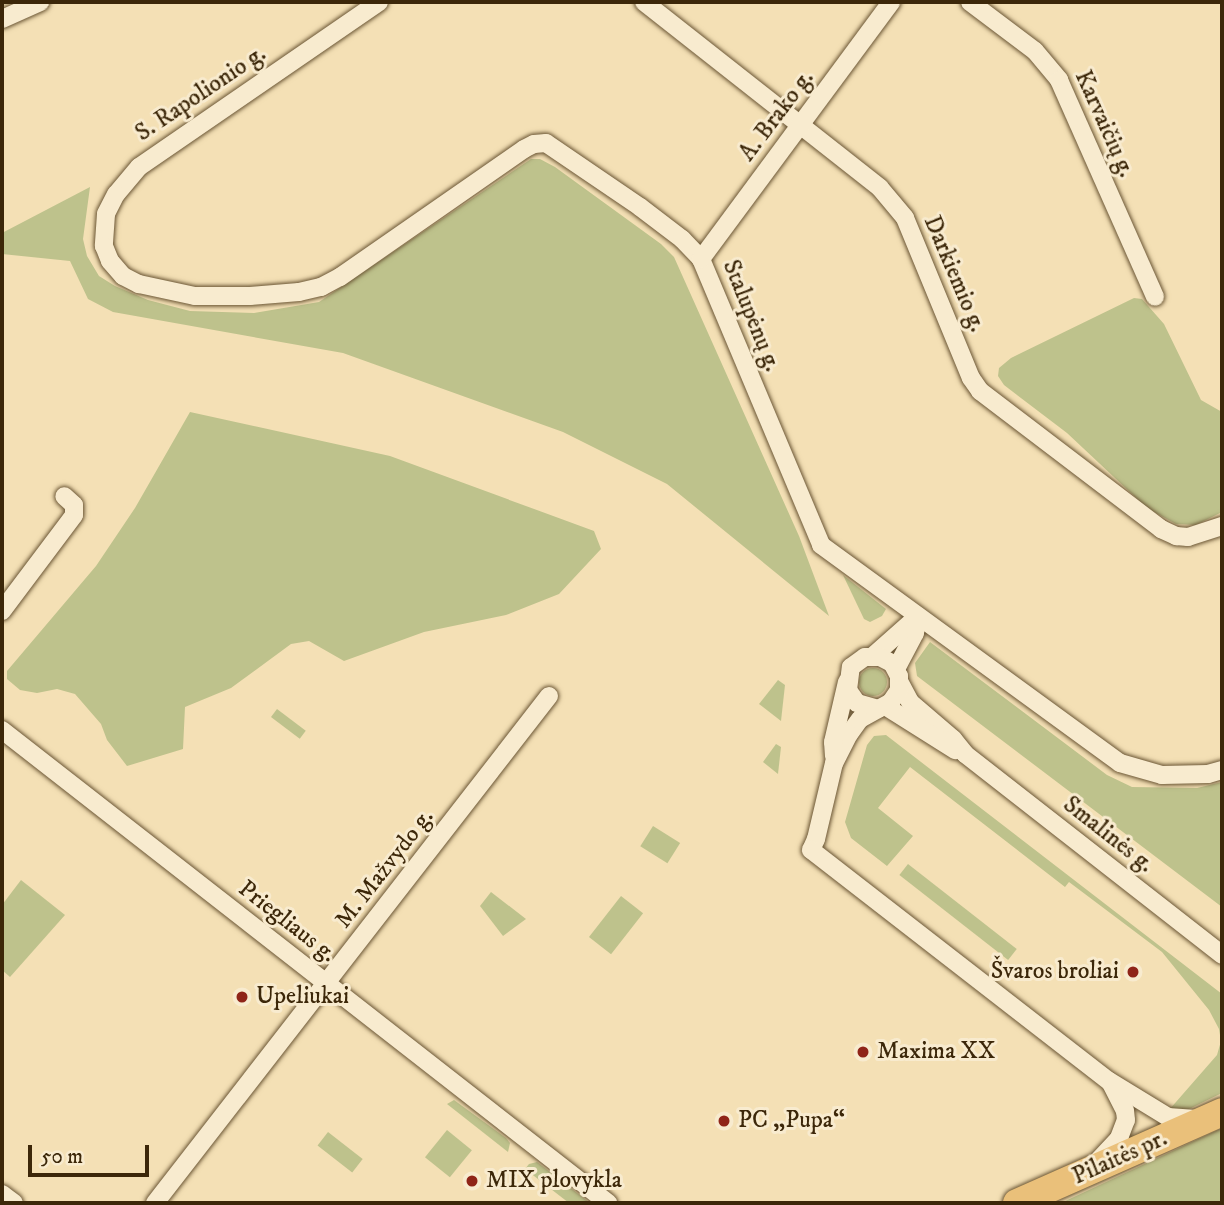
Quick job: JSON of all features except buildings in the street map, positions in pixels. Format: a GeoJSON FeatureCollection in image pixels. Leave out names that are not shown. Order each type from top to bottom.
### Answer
{"type":"FeatureCollection","features":[{"type":"Feature","properties":{"kind":"main road","name":"Pilaitės pr."},"geometry":{"type":"LineString","coordinates":[[1017,1203],[1215,1116]]}},
{"type":"Feature","properties":{"kind":"street"},"geometry":{"type":"LineString","coordinates":[[2,19],[40,2]]}},
{"type":"Feature","properties":{"kind":"street","name":"S. Rapolionio g."},"geometry":{"type":"LineString","coordinates":[[110,261],[104,246],[106,214],[116,194],[139,167],[379,2]]}},
{"type":"Feature","properties":{"kind":"street","name":"Darkiemio g."},"geometry":{"type":"LineString","coordinates":[[644,2],[880,188],[905,218],[971,378],[980,391],[1161,529],[1175,536],[1188,537],[1222,526]]}},
{"type":"Feature","properties":{"kind":"street","name":"A. Brako g."},"geometry":{"type":"LineString","coordinates":[[701,259],[891,2]]}},
{"type":"Feature","properties":{"kind":"street","name":"Karvaičių g."},"geometry":{"type":"LineString","coordinates":[[971,2],[1035,51],[1059,80],[1154,297]]}},
{"type":"Feature","properties":{"kind":"street","name":"Stalupėnų g."},"geometry":{"type":"LineString","coordinates":[[110,261],[123,275],[139,284],[195,296],[250,296],[299,292],[321,287],[524,149],[546,143],[640,206],[682,239],[701,259],[814,535],[839,560],[1120,763],[1163,775],[1208,774],[1222,770]]}},
{"type":"Feature","properties":{"kind":"street"},"geometry":{"type":"LineString","coordinates":[[2,611],[74,515],[74,505],[64,496]]}},
{"type":"Feature","properties":{"kind":"street"},"geometry":{"type":"LineString","coordinates":[[834,763],[833,742],[848,674],[857,661],[873,656],[918,617]]}},
{"type":"Feature","properties":{"kind":"street"},"geometry":{"type":"LineString","coordinates":[[918,617],[915,633],[898,676],[896,697],[860,719],[834,763],[811,850],[1109,1082],[1168,1117],[1215,1116]]}},
{"type":"Feature","properties":{"kind":"street"},"geometry":{"type":"LineString","coordinates":[[873,656],[886,659],[898,676]]}},
{"type":"Feature","properties":{"kind":"street","name":"Smalinės g."},"geometry":{"type":"LineString","coordinates":[[898,676],[910,702],[953,739],[965,754],[1222,955]]}},
{"type":"Feature","properties":{"kind":"street"},"geometry":{"type":"LineString","coordinates":[[847,682],[848,690],[857,703],[882,707]]}},
{"type":"Feature","properties":{"kind":"street","name":"M. Mažvydo g."},"geometry":{"type":"LineString","coordinates":[[155,1203],[549,696]]}},
{"type":"Feature","properties":{"kind":"street","name":"Smalinės g."},"geometry":{"type":"LineString","coordinates":[[882,707],[948,747],[965,754]]}},
{"type":"Feature","properties":{"kind":"street","name":"Priegliaus g."},"geometry":{"type":"LineString","coordinates":[[2,730],[608,1203]]}},
{"type":"Feature","properties":{"kind":"street"},"geometry":{"type":"LineString","coordinates":[[1090,1170],[1119,1138],[1124,1128],[1125,1111],[1109,1082]]}},
{"type":"Feature","properties":{"kind":"street"},"geometry":{"type":"LineString","coordinates":[[2,1194],[13,1203]]}},
{"type":"Feature","properties":{"kind":"green space"},"geometry":{"type":"Polygon","coordinates":[[[531,159],[540,159],[555,167],[661,244],[674,257],[799,536],[829,616],[667,484],[563,432],[343,353],[113,312],[88,299],[70,261],[2,254],[2,233],[90,187],[83,239],[87,256],[99,276],[115,286],[148,300],[190,311],[254,313],[319,302],[531,159]]]}},
{"type":"Feature","properties":{"kind":"green space"},"geometry":{"type":"Polygon","coordinates":[[[1134,298],[1142,299],[1164,324],[1201,400],[1222,412],[1222,512],[1196,525],[1176,524],[1147,508],[1067,433],[1004,385],[998,376],[999,368],[1011,358],[1134,298]]]}},
{"type":"Feature","properties":{"kind":"green space"},"geometry":{"type":"Polygon","coordinates":[[[190,412],[390,456],[594,531],[601,549],[559,594],[506,615],[424,632],[344,661],[309,641],[291,644],[231,688],[185,707],[183,749],[127,766],[107,740],[101,724],[75,694],[57,689],[37,693],[20,690],[7,679],[7,671],[96,566],[135,508],[190,412]]]}},
{"type":"Feature","properties":{"kind":"green space"},"geometry":{"type":"Polygon","coordinates":[[[843,575],[886,609],[882,616],[870,622],[864,619],[843,575]]]}},
{"type":"Feature","properties":{"kind":"green space"},"geometry":{"type":"Polygon","coordinates":[[[930,642],[1107,775],[1132,787],[1197,788],[1222,782],[1222,907],[917,676],[915,663],[930,642]]]}},
{"type":"Feature","properties":{"kind":"green space"},"geometry":{"type":"Polygon","coordinates":[[[873,668],[883,672],[887,682],[883,692],[873,696],[863,692],[859,682],[863,672],[873,668]]]}},
{"type":"Feature","properties":{"kind":"green space"},"geometry":{"type":"Polygon","coordinates":[[[778,680],[785,685],[781,721],[759,704],[778,680]]]}},
{"type":"Feature","properties":{"kind":"green space"},"geometry":{"type":"Polygon","coordinates":[[[277,709],[306,731],[300,739],[271,717],[277,709]]]}},
{"type":"Feature","properties":{"kind":"green space"},"geometry":{"type":"Polygon","coordinates":[[[886,735],[1222,994],[1222,1093],[1187,1110],[1169,1110],[1217,1055],[1221,1041],[1219,1029],[1209,1010],[1162,952],[1069,882],[1065,887],[910,767],[878,808],[913,836],[887,866],[851,838],[845,822],[867,745],[874,736],[886,735]]]}},
{"type":"Feature","properties":{"kind":"green space"},"geometry":{"type":"Polygon","coordinates":[[[776,744],[781,747],[778,774],[763,762],[776,744]]]}},
{"type":"Feature","properties":{"kind":"green space"},"geometry":{"type":"Polygon","coordinates":[[[653,826],[680,843],[667,863],[640,846],[653,826]]]}},
{"type":"Feature","properties":{"kind":"green space"},"geometry":{"type":"Polygon","coordinates":[[[908,864],[1017,949],[1008,960],[899,875],[908,864]]]}},
{"type":"Feature","properties":{"kind":"green space"},"geometry":{"type":"Polygon","coordinates":[[[21,880],[65,915],[10,977],[2,970],[2,905],[21,880]]]}},
{"type":"Feature","properties":{"kind":"green space"},"geometry":{"type":"Polygon","coordinates":[[[491,892],[526,919],[503,936],[480,906],[491,892]]]}},
{"type":"Feature","properties":{"kind":"green space"},"geometry":{"type":"Polygon","coordinates":[[[621,896],[643,913],[611,954],[589,937],[621,896]]]}},
{"type":"Feature","properties":{"kind":"green space"},"geometry":{"type":"Polygon","coordinates":[[[454,1100],[506,1138],[510,1143],[508,1152],[447,1104],[454,1100]]]}},
{"type":"Feature","properties":{"kind":"green space"},"geometry":{"type":"Polygon","coordinates":[[[1222,1128],[1222,1203],[1061,1203],[1222,1128]]]}},
{"type":"Feature","properties":{"kind":"green space"},"geometry":{"type":"Polygon","coordinates":[[[447,1130],[472,1150],[450,1177],[425,1157],[447,1130]]]}},
{"type":"Feature","properties":{"kind":"green space"},"geometry":{"type":"Polygon","coordinates":[[[328,1132],[363,1159],[352,1172],[318,1145],[328,1132]]]}},
{"type":"Feature","properties":{"kind":"green space"},"geometry":{"type":"Polygon","coordinates":[[[537,1162],[590,1203],[569,1203],[525,1169],[529,1164],[537,1162]]]}},
{"type":"Feature","properties":{"kind":"place","name":"Švaros broliai"},"geometry":{"type":"Point","coordinates":[1133,972]}},
{"type":"Feature","properties":{"kind":"place","name":"Upeliukai"},"geometry":{"type":"Point","coordinates":[242,997]}},
{"type":"Feature","properties":{"kind":"place","name":"Maxima XX"},"geometry":{"type":"Point","coordinates":[863,1052]}},
{"type":"Feature","properties":{"kind":"place","name":"PC „Pupa“"},"geometry":{"type":"Point","coordinates":[724,1121]}},
{"type":"Feature","properties":{"kind":"place","name":"MIX plovykla"},"geometry":{"type":"Point","coordinates":[472,1181]}}]}
